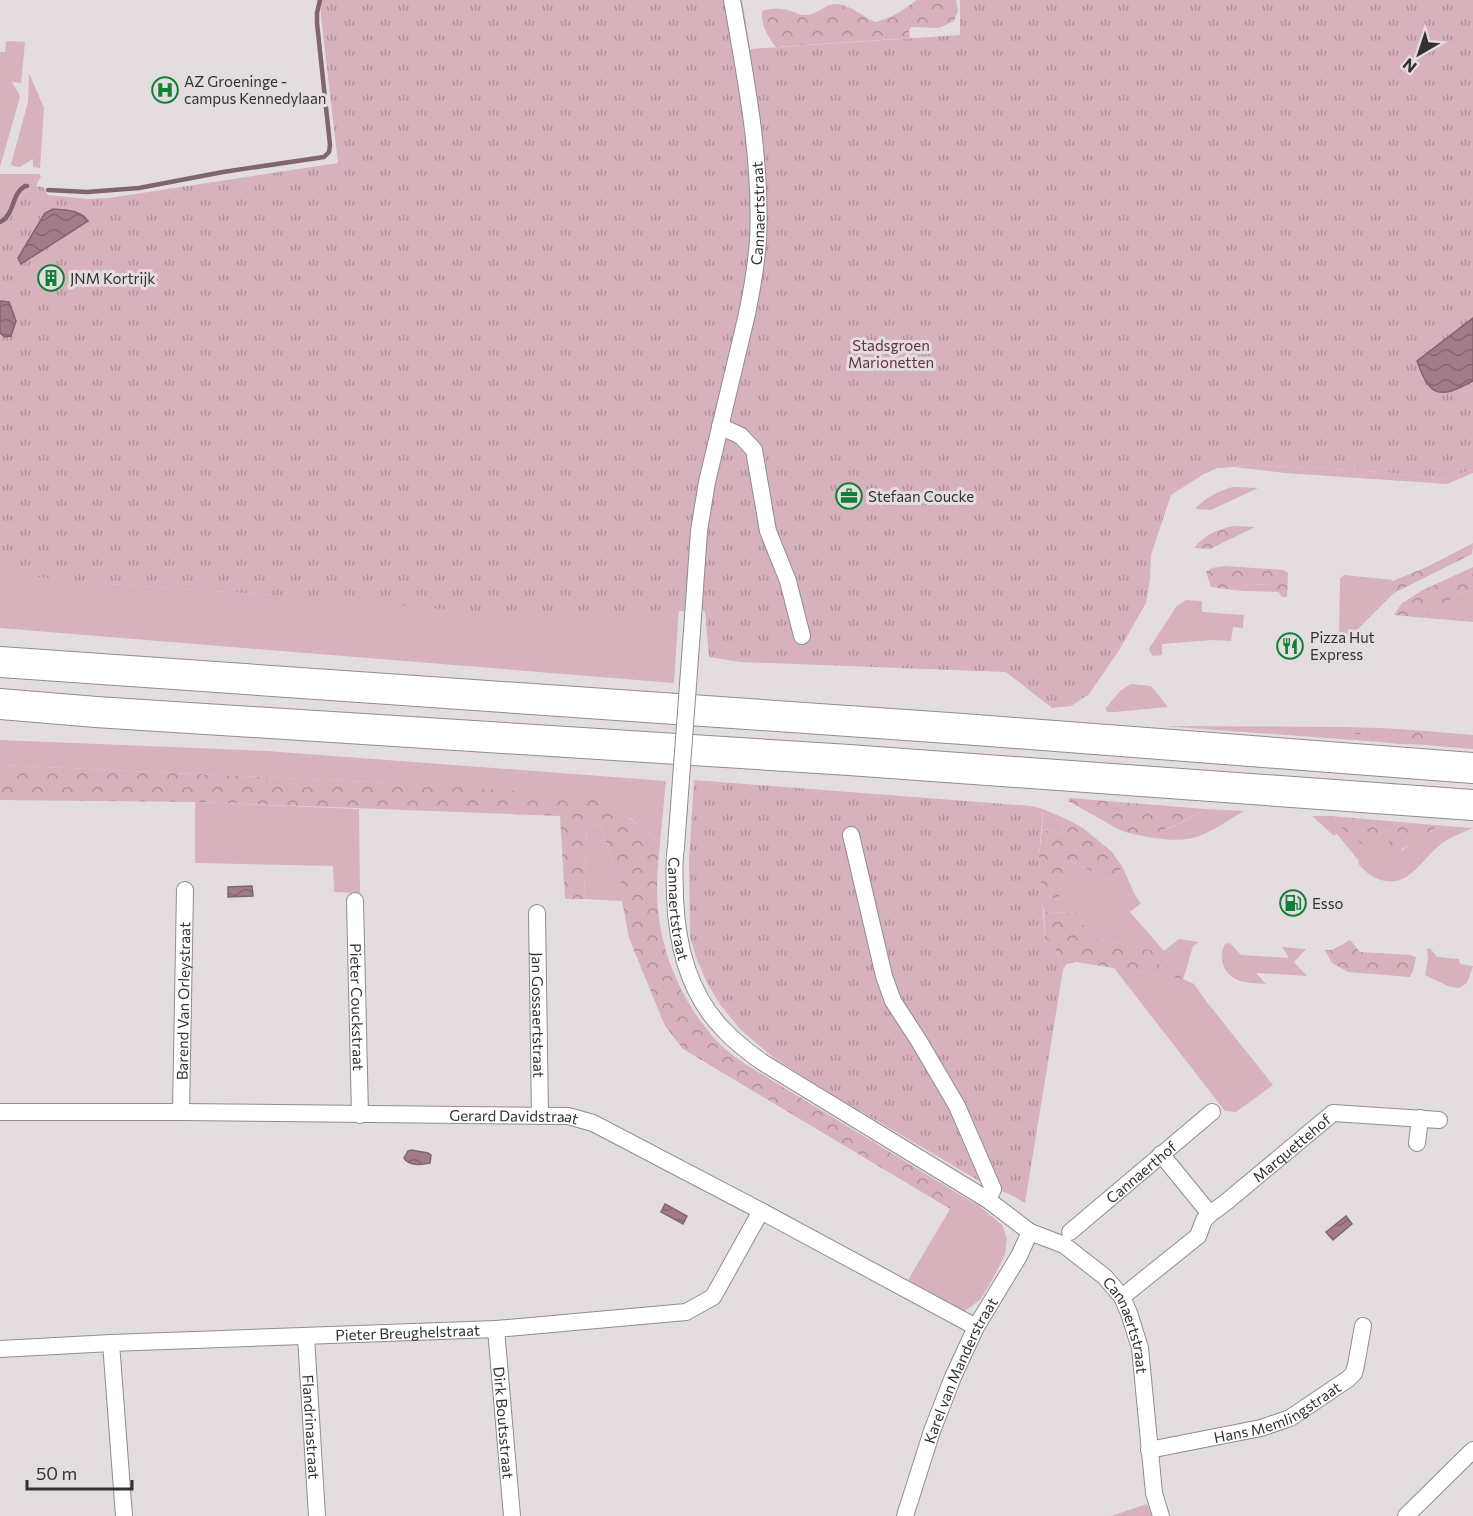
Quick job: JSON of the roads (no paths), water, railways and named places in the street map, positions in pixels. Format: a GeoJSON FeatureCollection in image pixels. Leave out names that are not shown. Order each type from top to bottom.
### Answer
{"type":"FeatureCollection","features":[{"type":"Feature","properties":{"kind":"highway"},"geometry":{"type":"LineString","coordinates":[[0,662],[963,729],[1473,768]]}},
{"type":"Feature","properties":{"kind":"highway"},"geometry":{"type":"LineString","coordinates":[[0,704],[849,760],[1473,805]]}},
{"type":"Feature","properties":{"kind":"highway"},"geometry":{"type":"LineString","coordinates":[[963,729],[1075,718]]}},
{"type":"Feature","properties":{"kind":"highway"},"geometry":{"type":"LineString","coordinates":[[849,760],[967,784]]}},
{"type":"Feature","properties":{"kind":"street","name":"Cannaertstraat"},"geometry":{"type":"LineString","coordinates":[[732,0],[748,89],[757,165],[758,240],[753,286],[707,482],[699,531],[674,871],[676,923],[683,957],[702,1001],[722,1028],[762,1062],[988,1200],[1030,1232],[1064,1245],[1100,1273],[1122,1297],[1140,1348],[1154,1493],[1161,1516]]}},
{"type":"Feature","properties":{"kind":"street"},"geometry":{"type":"LineString","coordinates":[[720,426],[741,436],[754,450],[768,531],[788,581],[802,636]]}},
{"type":"Feature","properties":{"kind":"street"},"geometry":{"type":"LineString","coordinates":[[850,835],[884,976],[893,1001],[957,1106],[993,1189],[988,1200]]}},
{"type":"Feature","properties":{"kind":"street","name":"Barend Van Orleystraat"},"geometry":{"type":"LineString","coordinates":[[181,1112],[185,890]]}},
{"type":"Feature","properties":{"kind":"street","name":"Pieter Couckstraat"},"geometry":{"type":"LineString","coordinates":[[355,901],[360,1115]]}},
{"type":"Feature","properties":{"kind":"street","name":"Jan Gossaertstraat"},"geometry":{"type":"LineString","coordinates":[[537,913],[540,1116]]}},
{"type":"Feature","properties":{"kind":"street","name":"Gerard Davidstraat"},"geometry":{"type":"LineString","coordinates":[[0,1112],[568,1116],[593,1123],[976,1328]]}},
{"type":"Feature","properties":{"kind":"street","name":"Cannaerthof"},"geometry":{"type":"LineString","coordinates":[[1070,1232],[1212,1112]]}},
{"type":"Feature","properties":{"kind":"street","name":"Marquettehof"},"geometry":{"type":"LineString","coordinates":[[1122,1297],[1198,1236],[1204,1220],[1210,1214],[1333,1113],[1439,1120]]}},
{"type":"Feature","properties":{"kind":"street"},"geometry":{"type":"LineString","coordinates":[[1417,1143],[1420,1118]]}},
{"type":"Feature","properties":{"kind":"street"},"geometry":{"type":"LineString","coordinates":[[1161,1154],[1210,1214]]}},
{"type":"Feature","properties":{"kind":"street","name":"Pieter Breughelstraat"},"geometry":{"type":"LineString","coordinates":[[0,1349],[496,1329],[686,1312],[713,1297],[761,1211]]}},
{"type":"Feature","properties":{"kind":"street","name":"Karel van Manderstraat"},"geometry":{"type":"LineString","coordinates":[[905,1516],[932,1431],[953,1377],[976,1328],[1019,1256],[1030,1232]]}},
{"type":"Feature","properties":{"kind":"street","name":"Hans Memlingstraat"},"geometry":{"type":"LineString","coordinates":[[1149,1450],[1261,1428],[1290,1418],[1354,1373],[1363,1326]]}},
{"type":"Feature","properties":{"kind":"street","name":"Dirk Boutsstraat"},"geometry":{"type":"LineString","coordinates":[[496,1329],[512,1516]]}},
{"type":"Feature","properties":{"kind":"street","name":"Flandrinastraat"},"geometry":{"type":"LineString","coordinates":[[306,1336],[317,1516]]}},
{"type":"Feature","properties":{"kind":"street"},"geometry":{"type":"LineString","coordinates":[[111,1343],[124,1516]]}},
{"type":"Feature","properties":{"kind":"street"},"geometry":{"type":"LineString","coordinates":[[1406,1516],[1473,1450]]}},
{"type":"Feature","properties":{"kind":"water"},"geometry":{"type":"Polygon","coordinates":[[[53,209],[77,213],[88,221],[21,264],[18,258],[45,213],[53,209]]]}},
{"type":"Feature","properties":{"kind":"water"},"geometry":{"type":"Polygon","coordinates":[[[1,301],[9,302],[16,321],[11,336],[5,337],[0,333],[1,301]]]}},
{"type":"Feature","properties":{"kind":"water"},"geometry":{"type":"Polygon","coordinates":[[[1473,318],[1473,381],[1452,391],[1438,392],[1427,382],[1417,361],[1473,318]]]}},
{"type":"Feature","properties":{"kind":"water"},"geometry":{"type":"Polygon","coordinates":[[[252,886],[253,896],[228,897],[228,887],[252,886]]]}},
{"type":"Feature","properties":{"kind":"water"},"geometry":{"type":"Polygon","coordinates":[[[411,1150],[431,1155],[430,1163],[412,1164],[406,1161],[404,1158],[411,1150]]]}},
{"type":"Feature","properties":{"kind":"water"},"geometry":{"type":"Polygon","coordinates":[[[665,1204],[687,1216],[683,1224],[661,1212],[665,1204]]]}},
{"type":"Feature","properties":{"kind":"water"},"geometry":{"type":"Polygon","coordinates":[[[1346,1216],[1352,1224],[1333,1240],[1326,1232],[1346,1216]]]}},
{"type":"Feature","properties":{"kind":"waterway"},"geometry":{"type":"LineString","coordinates":[[48,190],[87,192],[139,188],[223,172],[324,157],[329,152],[330,145],[317,23],[320,0]]}},
{"type":"Feature","properties":{"kind":"waterway"},"geometry":{"type":"LineString","coordinates":[[0,222],[8,215],[17,194],[27,186]]}},
{"type":"Feature","properties":{"kind":"place","name":"AZ Groeninge - campus Kennedylaan"},"geometry":{"type":"Point","coordinates":[165,90]}},
{"type":"Feature","properties":{"kind":"place","name":"JNM Kortrijk"},"geometry":{"type":"Point","coordinates":[51,278]}},
{"type":"Feature","properties":{"kind":"place","name":"Stefaan Coucke"},"geometry":{"type":"Point","coordinates":[849,496]}},
{"type":"Feature","properties":{"kind":"place","name":"Pizza Hut Express"},"geometry":{"type":"Point","coordinates":[1290,646]}},
{"type":"Feature","properties":{"kind":"place","name":"Esso"},"geometry":{"type":"Point","coordinates":[1293,903]}},
{"type":"Feature","properties":{"kind":"park label","name":"Stadsgroen Marionetten"},"geometry":{"type":"Point","coordinates":[891,354]}}]}
